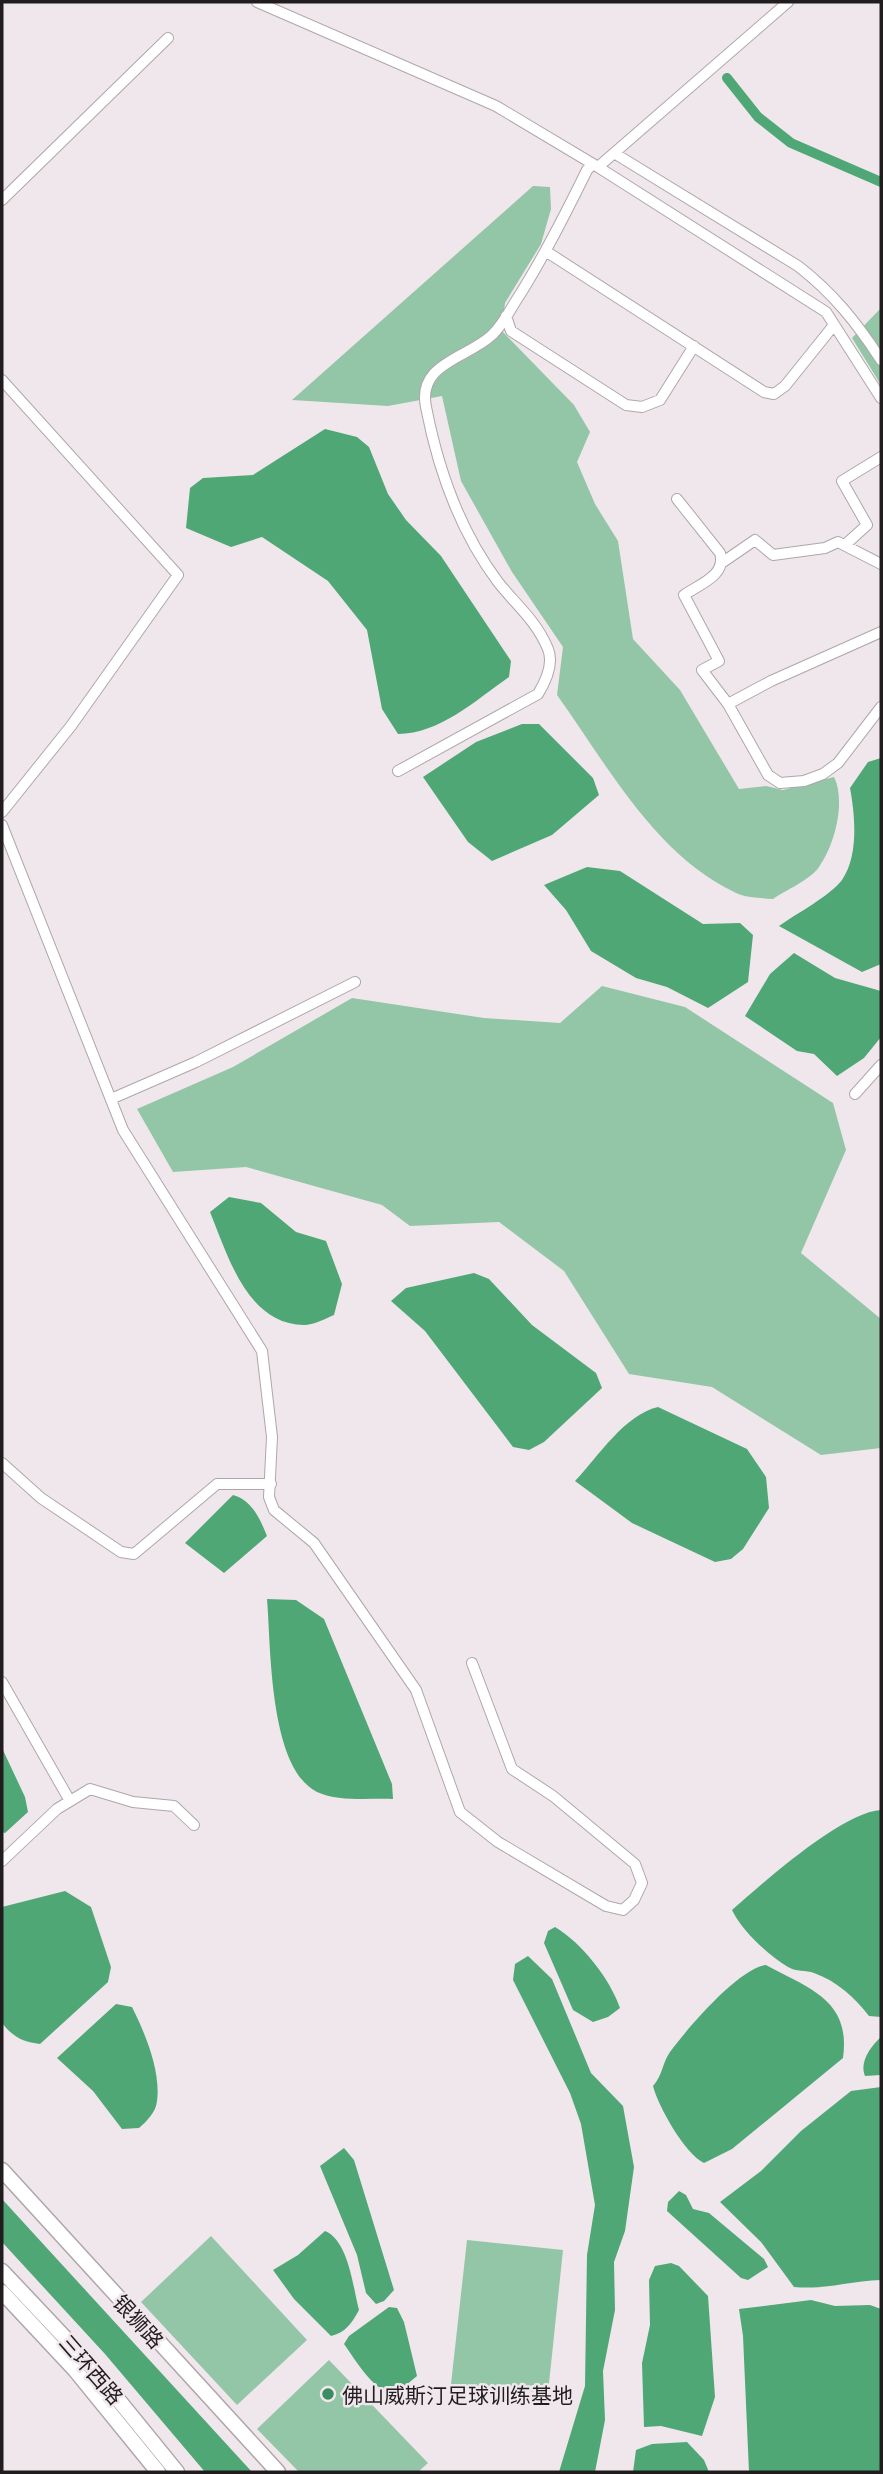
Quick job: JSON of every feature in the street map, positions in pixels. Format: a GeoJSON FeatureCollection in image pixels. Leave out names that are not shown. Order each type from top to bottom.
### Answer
{"type":"FeatureCollection","features":[{"type":"Feature","properties":{"kind":"main road","name":"银狮路"},"geometry":{"type":"LineString","coordinates":[[2,2170],[278,2472]]}},
{"type":"Feature","properties":{"kind":"main road","name":"三环西路"},"geometry":{"type":"LineString","coordinates":[[2,2271],[86,2360],[177,2472]]}},
{"type":"Feature","properties":{"kind":"main road","name":"三环西路"},"geometry":{"type":"LineString","coordinates":[[2,2292],[75,2370],[158,2472]]}},
{"type":"Feature","properties":{"kind":"street"},"geometry":{"type":"LineString","coordinates":[[257,2],[496,106],[595,165],[826,312],[881,398]]}},
{"type":"Feature","properties":{"kind":"street"},"geometry":{"type":"LineString","coordinates":[[398,771],[538,694],[548,677],[550,652],[526,610],[498,581],[453,505],[444,484],[425,402],[427,384],[436,368],[493,334],[547,252],[587,170],[614,153],[788,2]]}},
{"type":"Feature","properties":{"kind":"street"},"geometry":{"type":"LineString","coordinates":[[2,200],[168,38]]}},
{"type":"Feature","properties":{"kind":"street"},"geometry":{"type":"LineString","coordinates":[[614,153],[798,266],[824,286],[851,315],[881,360]]}},
{"type":"Feature","properties":{"kind":"street"},"geometry":{"type":"LineString","coordinates":[[547,252],[764,392],[774,394],[785,386],[834,325]]}},
{"type":"Feature","properties":{"kind":"street"},"geometry":{"type":"LineString","coordinates":[[506,316],[511,331],[626,405],[642,407],[660,400],[694,346]]}},
{"type":"Feature","properties":{"kind":"street"},"geometry":{"type":"LineString","coordinates":[[2,380],[178,575],[71,726],[2,812]]}},
{"type":"Feature","properties":{"kind":"street"},"geometry":{"type":"LineString","coordinates":[[846,544],[867,525],[842,481],[881,457]]}},
{"type":"Feature","properties":{"kind":"street"},"geometry":{"type":"LineString","coordinates":[[677,499],[720,553],[723,562]]}},
{"type":"Feature","properties":{"kind":"street"},"geometry":{"type":"LineString","coordinates":[[881,564],[838,542],[825,548],[773,555],[755,540],[723,562],[720,571],[684,595],[719,661],[702,670],[728,704],[768,775],[780,783],[804,781],[831,768],[881,707]]}},
{"type":"Feature","properties":{"kind":"street"},"geometry":{"type":"LineString","coordinates":[[728,704],[771,681],[881,632]]}},
{"type":"Feature","properties":{"kind":"street"},"geometry":{"type":"LineString","coordinates":[[2,825],[123,1130],[262,1351],[272,1437],[269,1497],[274,1510],[314,1543],[416,1690],[460,1812],[498,1842],[606,1906],[623,1910],[634,1900],[642,1883],[635,1864],[553,1796],[512,1769],[472,1663]]}},
{"type":"Feature","properties":{"kind":"street"},"geometry":{"type":"LineString","coordinates":[[110,1099],[195,1062],[355,982]]}},
{"type":"Feature","properties":{"kind":"street"},"geometry":{"type":"LineString","coordinates":[[855,1094],[881,1065]]}},
{"type":"Feature","properties":{"kind":"street"},"geometry":{"type":"LineString","coordinates":[[2,1462],[41,1498],[121,1552],[134,1554],[217,1484],[271,1484]]}},
{"type":"Feature","properties":{"kind":"street"},"geometry":{"type":"LineString","coordinates":[[2,1682],[70,1801]]}},
{"type":"Feature","properties":{"kind":"street"},"geometry":{"type":"LineString","coordinates":[[2,1861],[57,1809],[90,1789],[133,1802],[174,1806],[194,1825]]}},
{"type":"Feature","properties":{"kind":"shaded area"},"geometry":{"type":"Polygon","coordinates":[[[533,186],[550,187],[551,209],[541,244],[505,303],[502,331],[574,405],[590,432],[577,462],[595,504],[618,541],[633,639],[680,690],[739,789],[766,786],[783,790],[834,777],[839,810],[834,835],[825,858],[810,876],[773,899],[736,893],[681,856],[657,832],[614,779],[557,695],[563,647],[512,572],[461,481],[442,396],[388,406],[292,400],[533,186]]]}},
{"type":"Feature","properties":{"kind":"shaded area"},"geometry":{"type":"Polygon","coordinates":[[[881,308],[881,385],[852,338],[881,308]]]}},
{"type":"Feature","properties":{"kind":"shaded area"},"geometry":{"type":"Polygon","coordinates":[[[325,429],[357,437],[369,447],[388,494],[406,520],[441,556],[511,661],[509,677],[457,714],[428,728],[398,734],[382,709],[367,630],[328,581],[262,537],[231,547],[186,528],[190,488],[203,478],[253,475],[325,429]]]}},
{"type":"Feature","properties":{"kind":"shaded area"},"geometry":{"type":"Polygon","coordinates":[[[522,724],[539,724],[593,778],[599,795],[552,835],[492,861],[468,842],[423,777],[476,742],[522,724]]]}},
{"type":"Feature","properties":{"kind":"shaded area"},"geometry":{"type":"Polygon","coordinates":[[[881,758],[881,964],[862,972],[779,926],[822,898],[842,880],[853,847],[854,822],[850,788],[868,762],[881,758]]]}},
{"type":"Feature","properties":{"kind":"shaded area"},"geometry":{"type":"Polygon","coordinates":[[[587,867],[620,871],[703,924],[740,923],[753,935],[748,982],[708,1008],[667,987],[636,978],[591,951],[566,910],[544,885],[587,867]]]}},
{"type":"Feature","properties":{"kind":"shaded area"},"geometry":{"type":"Polygon","coordinates":[[[794,953],[835,978],[881,991],[881,1037],[864,1058],[837,1076],[814,1054],[797,1051],[745,1016],[770,974],[794,953]]]}},
{"type":"Feature","properties":{"kind":"shaded area"},"geometry":{"type":"Polygon","coordinates":[[[602,986],[685,1007],[833,1103],[846,1150],[801,1253],[881,1319],[881,1448],[821,1455],[712,1387],[629,1374],[564,1271],[499,1222],[410,1226],[382,1205],[246,1167],[173,1172],[137,1109],[233,1067],[352,998],[484,1018],[560,1023],[602,986]]]}},
{"type":"Feature","properties":{"kind":"shaded area"},"geometry":{"type":"Polygon","coordinates":[[[229,1197],[261,1203],[296,1232],[326,1241],[342,1284],[334,1315],[308,1325],[284,1322],[268,1313],[254,1300],[233,1267],[210,1212],[229,1197]]]}},
{"type":"Feature","properties":{"kind":"shaded area"},"geometry":{"type":"Polygon","coordinates":[[[474,1273],[489,1279],[532,1325],[596,1373],[602,1388],[544,1442],[529,1450],[513,1447],[425,1331],[391,1301],[406,1288],[474,1273]]]}},
{"type":"Feature","properties":{"kind":"shaded area"},"geometry":{"type":"Polygon","coordinates":[[[658,1407],[747,1449],[766,1477],[769,1508],[743,1549],[731,1559],[715,1562],[632,1523],[575,1481],[623,1427],[646,1411],[658,1407]]]}},
{"type":"Feature","properties":{"kind":"shaded area"},"geometry":{"type":"Polygon","coordinates":[[[233,1495],[250,1506],[267,1536],[224,1573],[185,1543],[233,1495]]]}},
{"type":"Feature","properties":{"kind":"shaded area"},"geometry":{"type":"Polygon","coordinates":[[[267,1599],[296,1600],[324,1619],[392,1784],[393,1799],[335,1797],[317,1792],[301,1779],[281,1733],[272,1675],[267,1599]]]}},
{"type":"Feature","properties":{"kind":"shaded area"},"geometry":{"type":"Polygon","coordinates":[[[2,1748],[25,1797],[28,1812],[5,1833],[2,1832],[2,1748]]]}},
{"type":"Feature","properties":{"kind":"shaded area"},"geometry":{"type":"Polygon","coordinates":[[[881,1810],[881,2017],[869,2016],[838,1985],[814,1973],[791,1969],[780,1962],[749,1934],[732,1910],[825,1835],[865,1814],[881,1810]]]}},
{"type":"Feature","properties":{"kind":"shaded area"},"geometry":{"type":"Polygon","coordinates":[[[65,1891],[91,1907],[111,1967],[108,1982],[40,2044],[34,2043],[14,2035],[2,2023],[2,1907],[65,1891]]]}},
{"type":"Feature","properties":{"kind":"shaded area"},"geometry":{"type":"Polygon","coordinates":[[[555,1927],[585,1952],[609,1985],[620,2008],[608,2017],[593,2022],[573,2010],[544,1943],[548,1931],[555,1927]]]}},
{"type":"Feature","properties":{"kind":"shaded area"},"geometry":{"type":"Polygon","coordinates":[[[528,1956],[552,1979],[591,2073],[623,2106],[634,2167],[625,2231],[614,2262],[615,2310],[603,2371],[605,2420],[595,2472],[559,2472],[585,2386],[587,2255],[595,2205],[581,2124],[570,2093],[513,1980],[515,1964],[528,1956]]]}},
{"type":"Feature","properties":{"kind":"shaded area"},"geometry":{"type":"Polygon","coordinates":[[[766,1965],[812,1990],[834,2009],[841,2022],[844,2038],[843,2058],[732,2149],[704,2163],[689,2150],[673,2129],[653,2086],[670,2052],[700,2015],[742,1977],[766,1965]]]}},
{"type":"Feature","properties":{"kind":"shaded area"},"geometry":{"type":"Polygon","coordinates":[[[116,2004],[132,2007],[147,2040],[157,2077],[155,2109],[139,2128],[122,2129],[93,2091],[57,2058],[116,2004]]]}},
{"type":"Feature","properties":{"kind":"shaded area"},"geometry":{"type":"Polygon","coordinates":[[[881,2037],[881,2075],[865,2076],[865,2060],[881,2037]]]}},
{"type":"Feature","properties":{"kind":"shaded area"},"geometry":{"type":"Polygon","coordinates":[[[881,2087],[881,2280],[794,2287],[761,2242],[720,2202],[761,2171],[801,2131],[851,2091],[881,2087]]]}},
{"type":"Feature","properties":{"kind":"shaded area"},"geometry":{"type":"Polygon","coordinates":[[[344,2148],[354,2160],[394,2290],[384,2301],[376,2304],[366,2293],[357,2255],[320,2166],[344,2148]]]}},
{"type":"Feature","properties":{"kind":"shaded area"},"geometry":{"type":"Polygon","coordinates":[[[679,2191],[686,2195],[693,2209],[709,2213],[764,2259],[768,2267],[748,2280],[741,2278],[667,2211],[668,2202],[679,2191]]]}},
{"type":"Feature","properties":{"kind":"shaded area"},"geometry":{"type":"Polygon","coordinates":[[[2,2199],[252,2472],[205,2472],[105,2354],[2,2242],[2,2199]]]}},
{"type":"Feature","properties":{"kind":"shaded area"},"geometry":{"type":"Polygon","coordinates":[[[325,2231],[340,2244],[345,2255],[359,2310],[348,2327],[331,2336],[294,2299],[273,2270],[298,2255],[325,2231]]]}},
{"type":"Feature","properties":{"kind":"shaded area"},"geometry":{"type":"Polygon","coordinates":[[[211,2236],[307,2340],[237,2405],[141,2302],[211,2236]]]}},
{"type":"Feature","properties":{"kind":"shaded area"},"geometry":{"type":"Polygon","coordinates":[[[467,2240],[563,2250],[548,2393],[451,2384],[467,2240]]]}},
{"type":"Feature","properties":{"kind":"shaded area"},"geometry":{"type":"Polygon","coordinates":[[[671,2263],[679,2266],[708,2296],[715,2397],[702,2436],[661,2426],[644,2427],[642,2363],[650,2325],[649,2280],[655,2266],[671,2263]]]}},
{"type":"Feature","properties":{"kind":"shaded area"},"geometry":{"type":"Polygon","coordinates":[[[811,2300],[835,2306],[870,2305],[881,2309],[881,2472],[749,2472],[743,2336],[739,2309],[811,2300]]]}},
{"type":"Feature","properties":{"kind":"shaded area"},"geometry":{"type":"Polygon","coordinates":[[[389,2307],[397,2308],[404,2322],[417,2376],[394,2395],[372,2381],[344,2344],[349,2336],[389,2307]]]}},
{"type":"Feature","properties":{"kind":"shaded area","name":"佛山威斯汀足球训练基地"},"geometry":{"type":"Polygon","coordinates":[[[329,2360],[428,2463],[418,2472],[299,2472],[257,2429],[329,2360]]]}},
{"type":"Feature","properties":{"kind":"shaded area"},"geometry":{"type":"Polygon","coordinates":[[[687,2442],[704,2460],[709,2472],[633,2472],[636,2450],[652,2444],[687,2442]]]}},
{"type":"Feature","properties":{"kind":"waterway"},"geometry":{"type":"LineString","coordinates":[[727,78],[758,117],[791,143],[881,182]]}},
{"type":"Feature","properties":{"kind":"place","name":"佛山威斯汀足球训练基地"},"geometry":{"type":"Point","coordinates":[328,2394]}}]}
